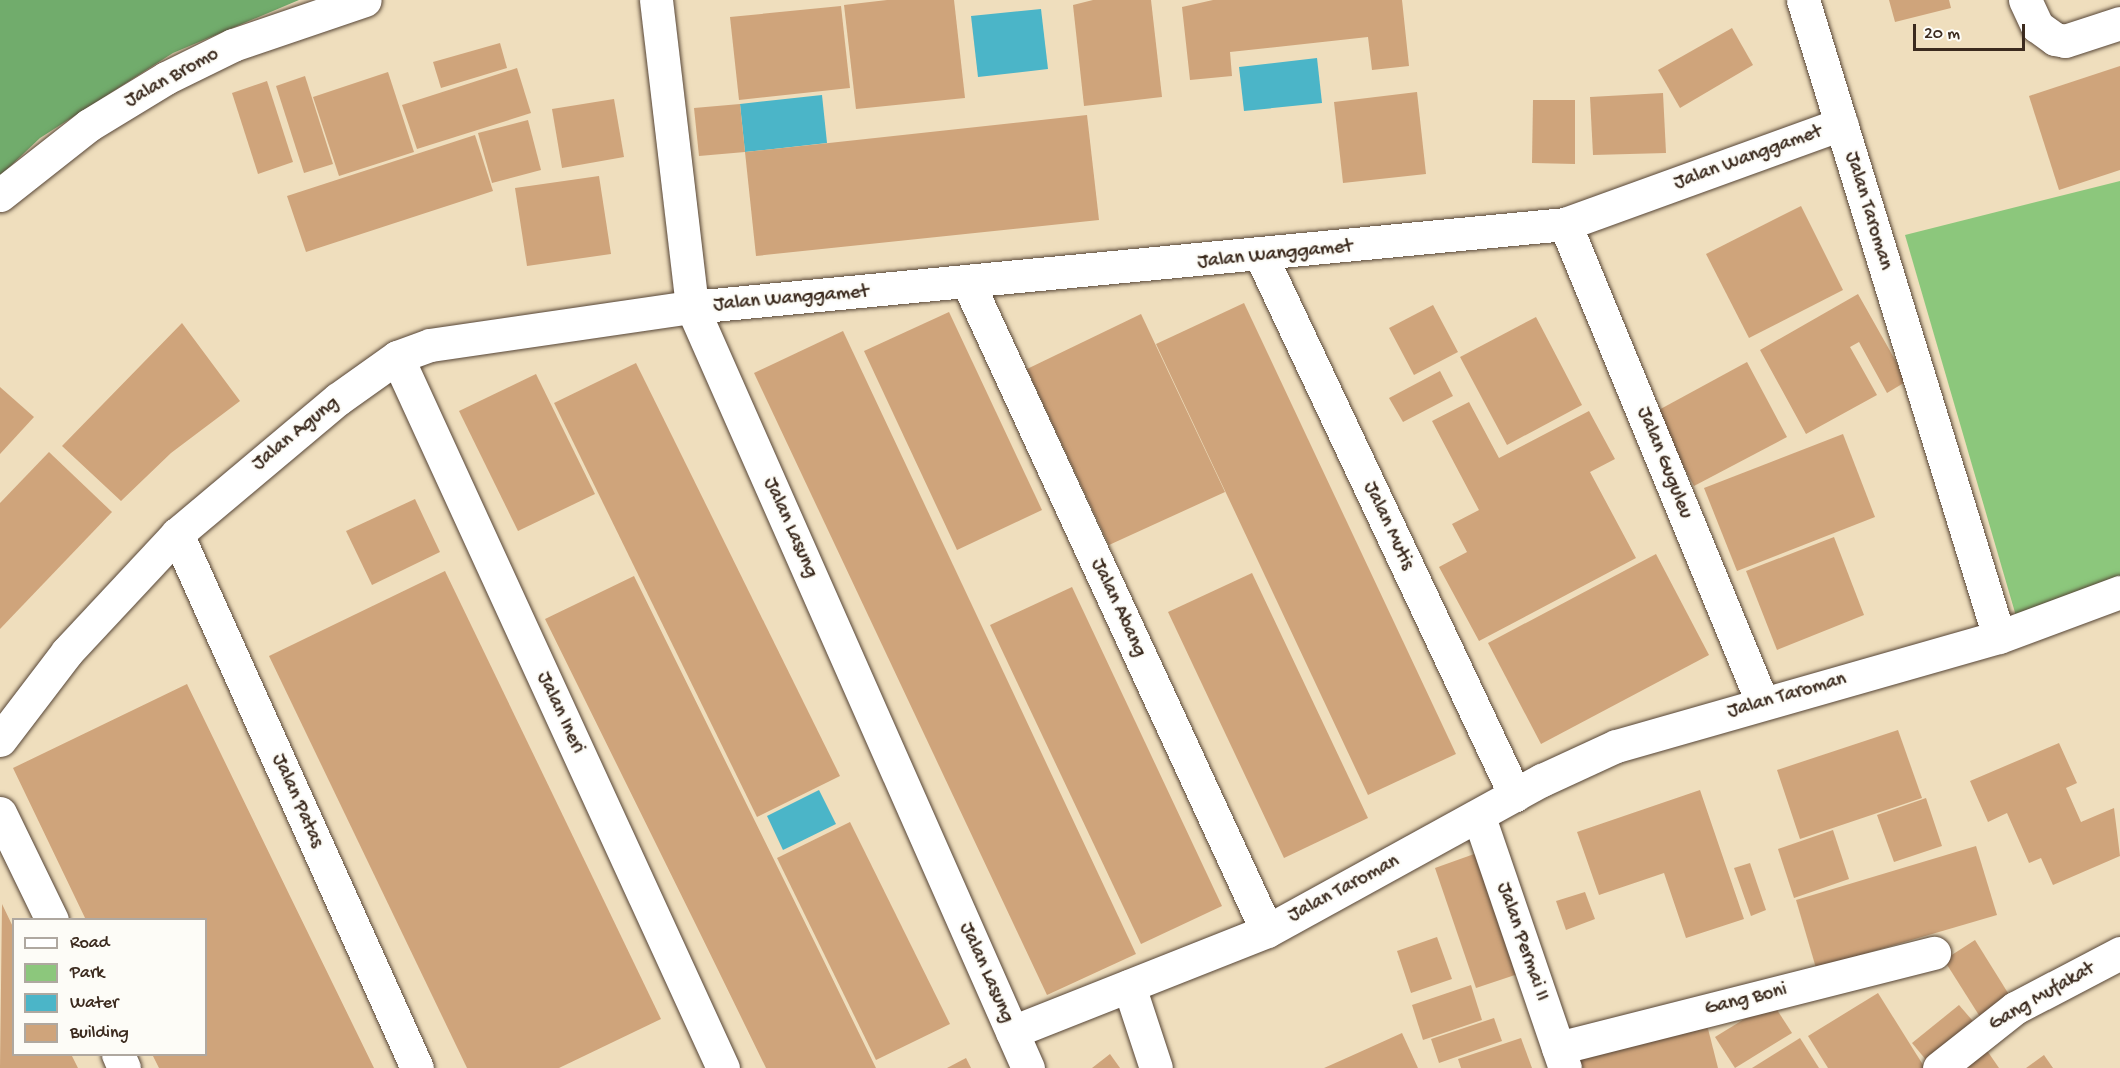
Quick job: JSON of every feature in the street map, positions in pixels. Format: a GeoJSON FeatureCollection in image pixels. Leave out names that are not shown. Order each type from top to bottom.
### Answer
{"type":"FeatureCollection","features":[{"type":"Feature","properties":{"kind":"street","name":"Jalan Bromo"},"geometry":{"type":"LineString","coordinates":[[0,195],[89,125],[166,78],[233,45],[365,0]]}},
{"type":"Feature","properties":{"kind":"street","name":"Jalan Lasung"},"geometry":{"type":"LineString","coordinates":[[656,0],[692,307],[1012,1032]]}},
{"type":"Feature","properties":{"kind":"street","name":"Jalan Taroman"},"geometry":{"type":"LineString","coordinates":[[1012,1032],[1267,931],[1479,817],[1515,795],[1616,746],[1762,702],[1999,637],[1803,0]]}},
{"type":"Feature","properties":{"kind":"street"},"geometry":{"type":"LineString","coordinates":[[2025,0],[2037,27],[2055,39],[2065,41],[2120,23]]}},
{"type":"Feature","properties":{"kind":"street","name":"Jalan Wanggamet"},"geometry":{"type":"LineString","coordinates":[[692,307],[969,285],[1565,224],[1841,124]]}},
{"type":"Feature","properties":{"kind":"street","name":"Jalan Guguleu"},"geometry":{"type":"LineString","coordinates":[[1565,224],[1762,702]]}},
{"type":"Feature","properties":{"kind":"street","name":"Jalan Mutis"},"geometry":{"type":"LineString","coordinates":[[1261,256],[1515,795]]}},
{"type":"Feature","properties":{"kind":"street","name":"Jalan Abang"},"geometry":{"type":"LineString","coordinates":[[969,285],[1267,931]]}},
{"type":"Feature","properties":{"kind":"street","name":"Jalan Agung"},"geometry":{"type":"LineString","coordinates":[[0,740],[68,652],[177,534],[397,357],[469,336],[692,307]]}},
{"type":"Feature","properties":{"kind":"street","name":"Jalan Ineri"},"geometry":{"type":"LineString","coordinates":[[397,357],[723,1068]]}},
{"type":"Feature","properties":{"kind":"street","name":"Jalan Patas"},"geometry":{"type":"LineString","coordinates":[[177,534],[417,1068]]}},
{"type":"Feature","properties":{"kind":"street"},"geometry":{"type":"LineString","coordinates":[[1999,637],[2120,592]]}},
{"type":"Feature","properties":{"kind":"street"},"geometry":{"type":"LineString","coordinates":[[0,813],[51,918]]}},
{"type":"Feature","properties":{"kind":"street","name":"Jalan Permai II"},"geometry":{"type":"LineString","coordinates":[[1479,817],[1562,1058]]}},
{"type":"Feature","properties":{"kind":"street","name":"Gang Boni"},"geometry":{"type":"LineString","coordinates":[[1562,1058],[1934,953]]}},
{"type":"Feature","properties":{"kind":"street","name":"Gang Mufakat"},"geometry":{"type":"LineString","coordinates":[[1939,1068],[2015,1008],[2120,953]]}},
{"type":"Feature","properties":{"kind":"street"},"geometry":{"type":"LineString","coordinates":[[1129,986],[1156,1068]]}},
{"type":"Feature","properties":{"kind":"street"},"geometry":{"type":"LineString","coordinates":[[1012,1032],[1028,1068]]}},
{"type":"Feature","properties":{"kind":"green space"},"geometry":{"type":"Polygon","coordinates":[[[0,0],[299,0],[173,53],[40,138],[0,176],[0,0]]]}},
{"type":"Feature","properties":{"kind":"green space"},"geometry":{"type":"Polygon","coordinates":[[[2120,181],[2120,578],[2016,616],[1905,235],[2120,181]]]}},
{"type":"Feature","properties":{"kind":"water"},"geometry":{"type":"Polygon","coordinates":[[[1041,9],[1048,69],[978,77],[971,16],[1041,9]]]}},
{"type":"Feature","properties":{"kind":"water"},"geometry":{"type":"Polygon","coordinates":[[[1317,58],[1322,103],[1244,111],[1239,67],[1317,58]]]}},
{"type":"Feature","properties":{"kind":"water"},"geometry":{"type":"Polygon","coordinates":[[[822,95],[827,143],[745,152],[740,104],[822,95]]]}},
{"type":"Feature","properties":{"kind":"water"},"geometry":{"type":"Polygon","coordinates":[[[819,790],[836,824],[783,850],[767,816],[819,790]]]}},
{"type":"Feature","properties":{"kind":"building"},"geometry":{"type":"Polygon","coordinates":[[[887,0],[954,0],[965,98],[856,109],[844,5],[887,0]]]}},
{"type":"Feature","properties":{"kind":"building"},"geometry":{"type":"Polygon","coordinates":[[[1093,0],[1151,0],[1162,97],[1084,106],[1073,5],[1093,0]]]}},
{"type":"Feature","properties":{"kind":"building"},"geometry":{"type":"Polygon","coordinates":[[[1213,0],[1402,0],[1409,66],[1372,70],[1368,37],[1230,52],[1232,76],[1190,80],[1182,7],[1213,0]]]}},
{"type":"Feature","properties":{"kind":"building"},"geometry":{"type":"Polygon","coordinates":[[[1889,0],[1949,0],[1951,8],[1895,22],[1889,0]]]}},
{"type":"Feature","properties":{"kind":"building"},"geometry":{"type":"Polygon","coordinates":[[[841,6],[850,88],[739,100],[730,17],[841,6]]]}},
{"type":"Feature","properties":{"kind":"building"},"geometry":{"type":"Polygon","coordinates":[[[1732,28],[1753,65],[1680,108],[1658,70],[1732,28]]]}},
{"type":"Feature","properties":{"kind":"building"},"geometry":{"type":"Polygon","coordinates":[[[500,43],[507,68],[441,88],[433,62],[500,43]]]}},
{"type":"Feature","properties":{"kind":"building"},"geometry":{"type":"Polygon","coordinates":[[[2120,66],[2120,170],[2059,190],[2029,96],[2120,66]]]}},
{"type":"Feature","properties":{"kind":"building"},"geometry":{"type":"Polygon","coordinates":[[[517,68],[531,113],[417,149],[402,105],[517,68]]]}},
{"type":"Feature","properties":{"kind":"building"},"geometry":{"type":"Polygon","coordinates":[[[388,72],[414,152],[339,176],[313,97],[388,72]]]}},
{"type":"Feature","properties":{"kind":"building"},"geometry":{"type":"Polygon","coordinates":[[[305,76],[333,164],[304,173],[276,86],[305,76]]]}},
{"type":"Feature","properties":{"kind":"building"},"geometry":{"type":"Polygon","coordinates":[[[267,81],[293,162],[258,174],[232,93],[267,81]]]}},
{"type":"Feature","properties":{"kind":"building"},"geometry":{"type":"Polygon","coordinates":[[[1417,92],[1426,174],[1343,183],[1334,102],[1417,92]]]}},
{"type":"Feature","properties":{"kind":"building"},"geometry":{"type":"Polygon","coordinates":[[[1663,93],[1666,153],[1593,155],[1590,97],[1663,93]]]}},
{"type":"Feature","properties":{"kind":"building"},"geometry":{"type":"Polygon","coordinates":[[[614,99],[624,157],[562,168],[552,109],[614,99]]]}},
{"type":"Feature","properties":{"kind":"building"},"geometry":{"type":"Polygon","coordinates":[[[1533,100],[1575,100],[1575,164],[1532,163],[1533,100]]]}},
{"type":"Feature","properties":{"kind":"building"},"geometry":{"type":"Polygon","coordinates":[[[740,104],[745,152],[699,156],[694,108],[740,104]]]}},
{"type":"Feature","properties":{"kind":"building"},"geometry":{"type":"Polygon","coordinates":[[[1087,115],[1099,220],[756,256],[745,152],[1087,115]]]}},
{"type":"Feature","properties":{"kind":"building"},"geometry":{"type":"Polygon","coordinates":[[[528,120],[541,170],[492,183],[478,133],[528,120]]]}},
{"type":"Feature","properties":{"kind":"building"},"geometry":{"type":"Polygon","coordinates":[[[475,135],[493,191],[306,252],[287,196],[475,135]]]}},
{"type":"Feature","properties":{"kind":"building"},"geometry":{"type":"Polygon","coordinates":[[[599,176],[611,254],[527,266],[515,188],[599,176]]]}},
{"type":"Feature","properties":{"kind":"building"},"geometry":{"type":"Polygon","coordinates":[[[1801,206],[1843,290],[1749,338],[1706,254],[1801,206]]]}},
{"type":"Feature","properties":{"kind":"building"},"geometry":{"type":"Polygon","coordinates":[[[1858,294],[1907,381],[1887,393],[1859,342],[1850,347],[1877,395],[1806,434],[1760,350],[1858,294]]]}},
{"type":"Feature","properties":{"kind":"building"},"geometry":{"type":"Polygon","coordinates":[[[1244,303],[1456,754],[1368,795],[1156,344],[1244,303]]]}},
{"type":"Feature","properties":{"kind":"building"},"geometry":{"type":"Polygon","coordinates":[[[1433,305],[1458,352],[1414,375],[1389,328],[1433,305]]]}},
{"type":"Feature","properties":{"kind":"building"},"geometry":{"type":"Polygon","coordinates":[[[949,312],[1042,510],[957,550],[864,351],[949,312]]]}},
{"type":"Feature","properties":{"kind":"building"},"geometry":{"type":"Polygon","coordinates":[[[1141,314],[1225,492],[1109,545],[1027,369],[1141,314]]]}},
{"type":"Feature","properties":{"kind":"building"},"geometry":{"type":"Polygon","coordinates":[[[1536,317],[1582,405],[1507,445],[1460,357],[1536,317]]]}},
{"type":"Feature","properties":{"kind":"building"},"geometry":{"type":"Polygon","coordinates":[[[182,323],[240,401],[171,453],[121,501],[62,446],[182,323]]]}},
{"type":"Feature","properties":{"kind":"building"},"geometry":{"type":"Polygon","coordinates":[[[843,331],[1136,954],[1047,995],[754,373],[843,331]]]}},
{"type":"Feature","properties":{"kind":"building"},"geometry":{"type":"Polygon","coordinates":[[[1747,362],[1787,437],[1694,486],[1655,412],[1747,362]]]}},
{"type":"Feature","properties":{"kind":"building"},"geometry":{"type":"Polygon","coordinates":[[[636,363],[840,776],[757,817],[554,403],[636,363]]]}},
{"type":"Feature","properties":{"kind":"building"},"geometry":{"type":"Polygon","coordinates":[[[1440,371],[1453,396],[1403,422],[1389,398],[1440,371]]]}},
{"type":"Feature","properties":{"kind":"building"},"geometry":{"type":"Polygon","coordinates":[[[536,374],[595,494],[518,531],[459,411],[536,374]]]}},
{"type":"Feature","properties":{"kind":"building"},"geometry":{"type":"Polygon","coordinates":[[[0,387],[34,417],[0,454],[0,387]]]}},
{"type":"Feature","properties":{"kind":"building"},"geometry":{"type":"Polygon","coordinates":[[[1469,402],[1499,458],[1589,411],[1615,459],[1590,472],[1636,558],[1479,641],[1439,567],[1467,552],[1452,524],[1479,510],[1432,421],[1469,402]]]}},
{"type":"Feature","properties":{"kind":"building"},"geometry":{"type":"Polygon","coordinates":[[[1843,434],[1875,517],[1737,571],[1704,488],[1843,434]]]}},
{"type":"Feature","properties":{"kind":"building"},"geometry":{"type":"Polygon","coordinates":[[[49,452],[112,512],[0,629],[0,503],[49,452]]]}},
{"type":"Feature","properties":{"kind":"building"},"geometry":{"type":"Polygon","coordinates":[[[415,499],[440,552],[372,585],[346,531],[415,499]]]}},
{"type":"Feature","properties":{"kind":"building"},"geometry":{"type":"Polygon","coordinates":[[[1834,537],[1864,615],[1777,650],[1746,571],[1834,537]]]}},
{"type":"Feature","properties":{"kind":"building"},"geometry":{"type":"Polygon","coordinates":[[[1656,554],[1709,655],[1541,744],[1488,643],[1656,554]]]}},
{"type":"Feature","properties":{"kind":"building"},"geometry":{"type":"Polygon","coordinates":[[[445,571],[661,1019],[559,1068],[467,1068],[269,656],[445,571]]]}},
{"type":"Feature","properties":{"kind":"building"},"geometry":{"type":"Polygon","coordinates":[[[1252,573],[1368,818],[1284,858],[1168,612],[1252,573]]]}},
{"type":"Feature","properties":{"kind":"building"},"geometry":{"type":"Polygon","coordinates":[[[634,576],[876,1068],[766,1068],[545,619],[634,576]]]}},
{"type":"Feature","properties":{"kind":"building"},"geometry":{"type":"Polygon","coordinates":[[[1072,587],[1222,906],[1141,944],[990,625],[1072,587]]]}},
{"type":"Feature","properties":{"kind":"building"},"geometry":{"type":"Polygon","coordinates":[[[187,684],[374,1068],[159,1068],[153,1056],[207,1056],[207,918],[85,918],[13,768],[187,684]]]}},
{"type":"Feature","properties":{"kind":"building"},"geometry":{"type":"Polygon","coordinates":[[[1898,730],[1922,798],[1800,839],[1777,770],[1898,730]]]}},
{"type":"Feature","properties":{"kind":"building"},"geometry":{"type":"Polygon","coordinates":[[[2059,743],[2077,783],[2066,788],[2081,822],[2114,808],[2120,856],[2053,885],[2041,858],[2029,863],[2007,813],[1988,822],[1970,781],[2059,743]]]}},
{"type":"Feature","properties":{"kind":"building"},"geometry":{"type":"Polygon","coordinates":[[[1700,790],[1744,919],[1686,938],[1664,873],[1599,895],[1577,832],[1700,790]]]}},
{"type":"Feature","properties":{"kind":"building"},"geometry":{"type":"Polygon","coordinates":[[[1926,798],[1942,846],[1894,862],[1877,815],[1926,798]]]}},
{"type":"Feature","properties":{"kind":"building"},"geometry":{"type":"Polygon","coordinates":[[[850,822],[950,1024],[876,1060],[777,858],[850,822]]]}},
{"type":"Feature","properties":{"kind":"building"},"geometry":{"type":"Polygon","coordinates":[[[1833,830],[1849,879],[1794,898],[1778,849],[1833,830]]]}},
{"type":"Feature","properties":{"kind":"building"},"geometry":{"type":"Polygon","coordinates":[[[1976,846],[1997,915],[1816,968],[1796,900],[1976,846]]]}},
{"type":"Feature","properties":{"kind":"building"},"geometry":{"type":"Polygon","coordinates":[[[1477,853],[1518,974],[1476,988],[1435,868],[1477,853]]]}},
{"type":"Feature","properties":{"kind":"building"},"geometry":{"type":"Polygon","coordinates":[[[1750,863],[1766,910],[1751,916],[1734,868],[1750,863]]]}},
{"type":"Feature","properties":{"kind":"building"},"geometry":{"type":"Polygon","coordinates":[[[1585,892],[1595,919],[1566,930],[1556,901],[1585,892]]]}},
{"type":"Feature","properties":{"kind":"building"},"geometry":{"type":"Polygon","coordinates":[[[2,904],[12,925],[12,1056],[72,1056],[78,1068],[0,1068],[2,904]]]}},
{"type":"Feature","properties":{"kind":"building"},"geometry":{"type":"Polygon","coordinates":[[[1437,937],[1452,979],[1411,993],[1397,951],[1437,937]]]}},
{"type":"Feature","properties":{"kind":"building"},"geometry":{"type":"Polygon","coordinates":[[[1975,940],[2013,1001],[1982,1020],[1944,960],[1975,940]]]}},
{"type":"Feature","properties":{"kind":"building"},"geometry":{"type":"Polygon","coordinates":[[[1471,985],[1482,1020],[1423,1040],[1412,1005],[1471,985]]]}},
{"type":"Feature","properties":{"kind":"building"},"geometry":{"type":"Polygon","coordinates":[[[1878,993],[1925,1068],[1828,1068],[1808,1036],[1878,993]]]}},
{"type":"Feature","properties":{"kind":"building"},"geometry":{"type":"Polygon","coordinates":[[[1772,1002],[1792,1033],[1735,1068],[1715,1037],[1772,1002]]]}},
{"type":"Feature","properties":{"kind":"building"},"geometry":{"type":"Polygon","coordinates":[[[1959,1005],[1978,1027],[1931,1066],[1912,1043],[1959,1005]]]}},
{"type":"Feature","properties":{"kind":"building"},"geometry":{"type":"Polygon","coordinates":[[[1705,1017],[1718,1068],[1573,1068],[1568,1051],[1705,1017]]]}},
{"type":"Feature","properties":{"kind":"building"},"geometry":{"type":"Polygon","coordinates":[[[1494,1018],[1502,1041],[1439,1063],[1431,1039],[1494,1018]]]}},
{"type":"Feature","properties":{"kind":"building"},"geometry":{"type":"Polygon","coordinates":[[[1402,1033],[1418,1068],[1324,1068],[1351,1056],[1402,1033]]]}},
{"type":"Feature","properties":{"kind":"building"},"geometry":{"type":"Polygon","coordinates":[[[1521,1038],[1532,1068],[1461,1068],[1458,1059],[1521,1038]]]}},
{"type":"Feature","properties":{"kind":"building"},"geometry":{"type":"Polygon","coordinates":[[[1800,1038],[1819,1068],[1752,1068],[1800,1038]]]}},
{"type":"Feature","properties":{"kind":"building"},"geometry":{"type":"Polygon","coordinates":[[[1979,1039],[1999,1068],[1951,1068],[1979,1039]]]}},
{"type":"Feature","properties":{"kind":"building"},"geometry":{"type":"Polygon","coordinates":[[[1110,1054],[1120,1068],[1092,1068],[1110,1054]]]}},
{"type":"Feature","properties":{"kind":"building"},"geometry":{"type":"Polygon","coordinates":[[[2044,1055],[2053,1068],[2026,1068],[2044,1055]]]}},
{"type":"Feature","properties":{"kind":"building"},"geometry":{"type":"Polygon","coordinates":[[[966,1058],[971,1068],[947,1068],[966,1058]]]}}]}
